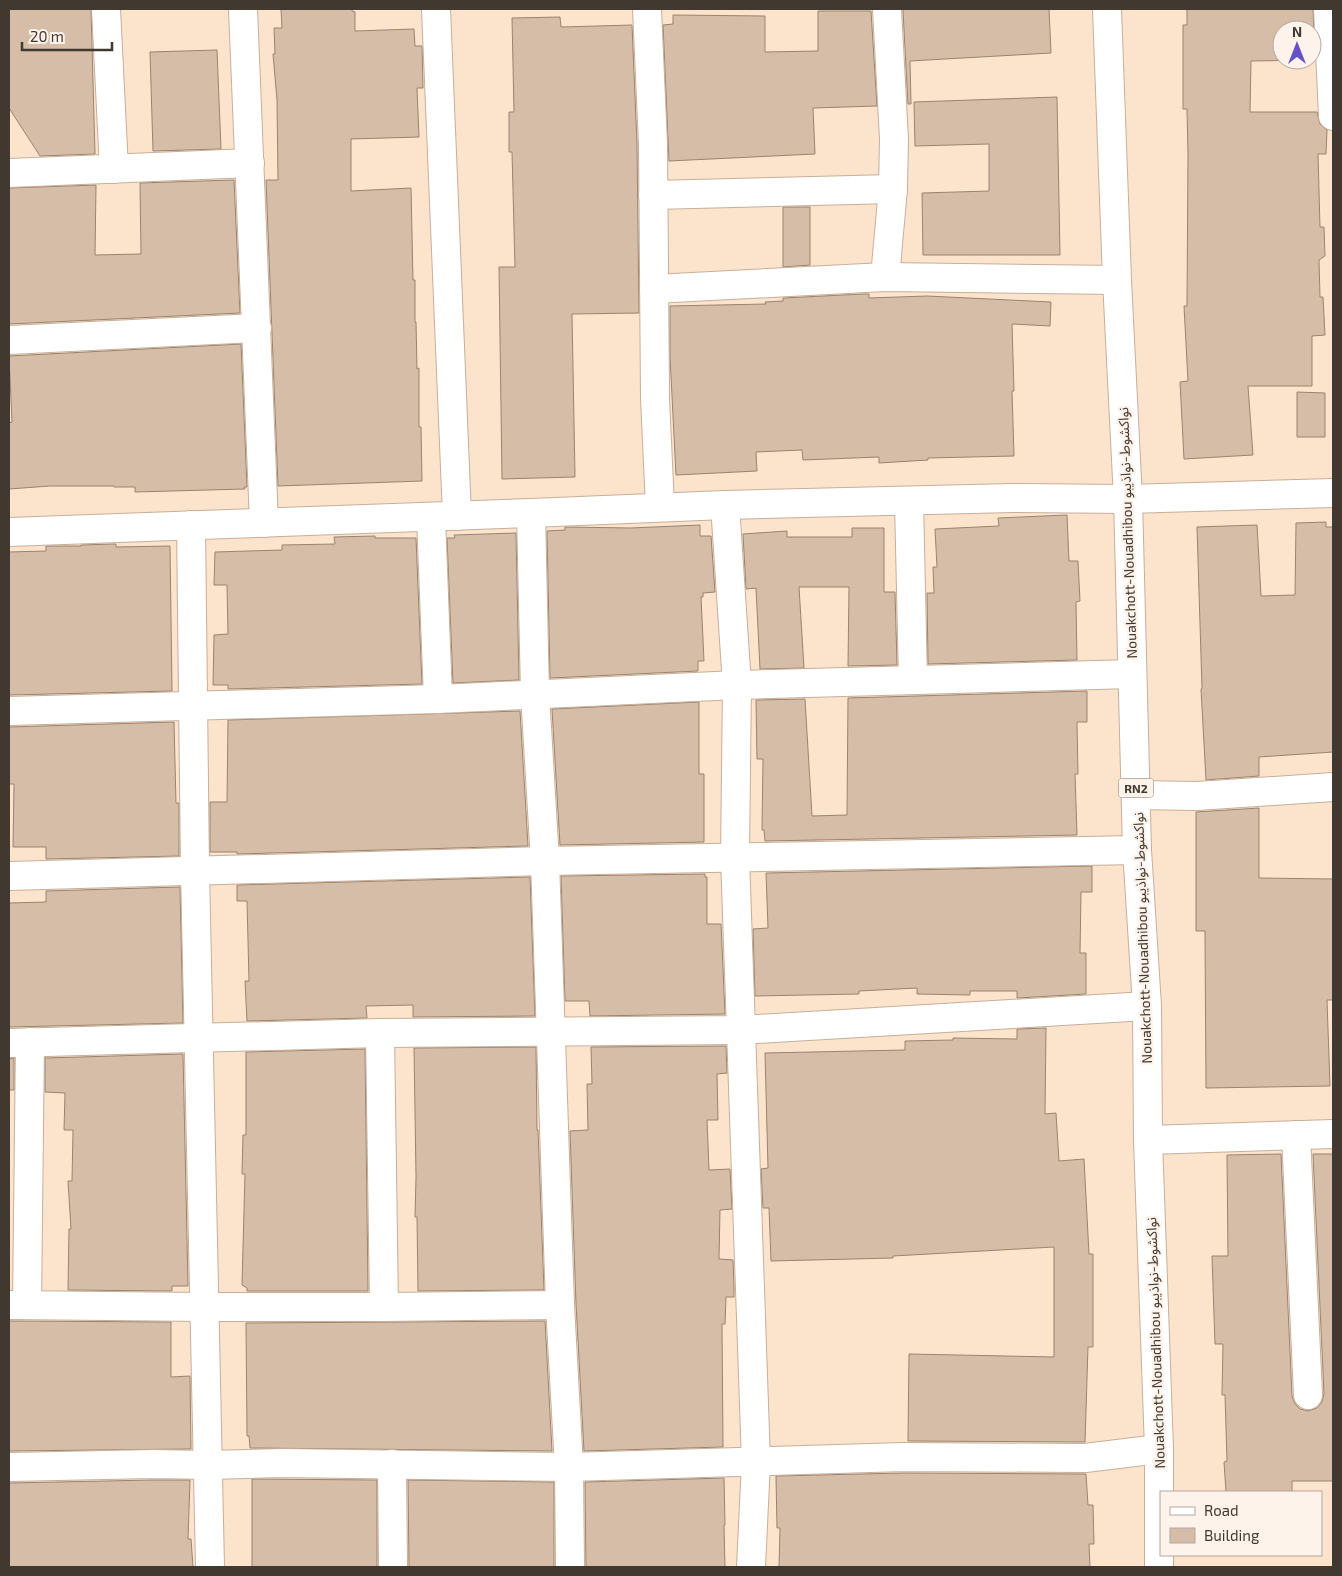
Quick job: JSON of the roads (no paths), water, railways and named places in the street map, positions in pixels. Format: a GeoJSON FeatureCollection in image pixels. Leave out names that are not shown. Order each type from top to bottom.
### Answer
{"type":"FeatureCollection","features":[{"type":"Feature","properties":{"kind":"main road"},"geometry":{"type":"LineString","coordinates":[[106,9],[114,169]]}},
{"type":"Feature","properties":{"kind":"main road"},"geometry":{"type":"LineString","coordinates":[[243,9],[264,523]]}},
{"type":"Feature","properties":{"kind":"main road"},"geometry":{"type":"LineString","coordinates":[[436,9],[444,516],[438,699]]}},
{"type":"Feature","properties":{"kind":"main road"},"geometry":{"type":"LineString","coordinates":[[647,9],[653,195],[655,398],[660,507]]}},
{"type":"Feature","properties":{"kind":"main road"},"geometry":{"type":"LineString","coordinates":[[886,277],[894,189],[894,139],[887,9]]}},
{"type":"Feature","properties":{"kind":"main road","name":"Nouakchott-Nouadhibou نواكشوط-نواذيبو"},"geometry":{"type":"LineString","coordinates":[[1107,9],[1116,280],[1128,499],[1137,850],[1147,1006],[1148,1140],[1159,1449],[1159,1567]]}},
{"type":"Feature","properties":{"kind":"main road"},"geometry":{"type":"LineString","coordinates":[[1328,9],[1333,116]]}},
{"type":"Feature","properties":{"kind":"main road"},"geometry":{"type":"LineString","coordinates":[[9,173],[250,163]]}},
{"type":"Feature","properties":{"kind":"main road"},"geometry":{"type":"LineString","coordinates":[[653,195],[894,189]]}},
{"type":"Feature","properties":{"kind":"main road"},"geometry":{"type":"LineString","coordinates":[[654,289],[886,277],[1116,280]]}},
{"type":"Feature","properties":{"kind":"main road"},"geometry":{"type":"LineString","coordinates":[[9,340],[257,328]]}},
{"type":"Feature","properties":{"kind":"main road"},"geometry":{"type":"LineString","coordinates":[[9,532],[725,505],[1014,498],[1128,499],[1333,494]]}},
{"type":"Feature","properties":{"kind":"main road"},"geometry":{"type":"LineString","coordinates":[[908,501],[913,680]]}},
{"type":"Feature","properties":{"kind":"main road"},"geometry":{"type":"LineString","coordinates":[[725,505],[737,685],[735,857],[756,1462],[751,1567]]}},
{"type":"Feature","properties":{"kind":"main road"},"geometry":{"type":"LineString","coordinates":[[531,513],[535,694],[545,861],[560,1305],[569,1466],[570,1567]]}},
{"type":"Feature","properties":{"kind":"main road"},"geometry":{"type":"LineString","coordinates":[[191,525],[195,870],[210,1567]]}},
{"type":"Feature","properties":{"kind":"main road"},"geometry":{"type":"LineString","coordinates":[[9,711],[438,699],[737,685],[1132,674]]}},
{"type":"Feature","properties":{"kind":"main road"},"geometry":{"type":"LineString","coordinates":[[1136,795],[1196,796],[1333,787]]}},
{"type":"Feature","properties":{"kind":"main road"},"geometry":{"type":"LineString","coordinates":[[9,876],[545,861],[1137,850]]}},
{"type":"Feature","properties":{"kind":"main road"},"geometry":{"type":"LineString","coordinates":[[560,1305],[204,1307],[18,1305],[19,1043],[380,1033],[740,1030],[1147,1006]]}},
{"type":"Feature","properties":{"kind":"main road"},"geometry":{"type":"LineString","coordinates":[[380,1033],[384,1307]]}},
{"type":"Feature","properties":{"kind":"main road"},"geometry":{"type":"LineString","coordinates":[[1148,1140],[1333,1134]]}},
{"type":"Feature","properties":{"kind":"main road"},"geometry":{"type":"LineString","coordinates":[[1296,1135],[1308,1395]]}},
{"type":"Feature","properties":{"kind":"main road"},"geometry":{"type":"LineString","coordinates":[[9,1468],[283,1463],[569,1466],[756,1462],[904,1456],[1084,1458],[1159,1449]]}},
{"type":"Feature","properties":{"kind":"main road"},"geometry":{"type":"LineString","coordinates":[[392,1464],[393,1567]]}}]}
